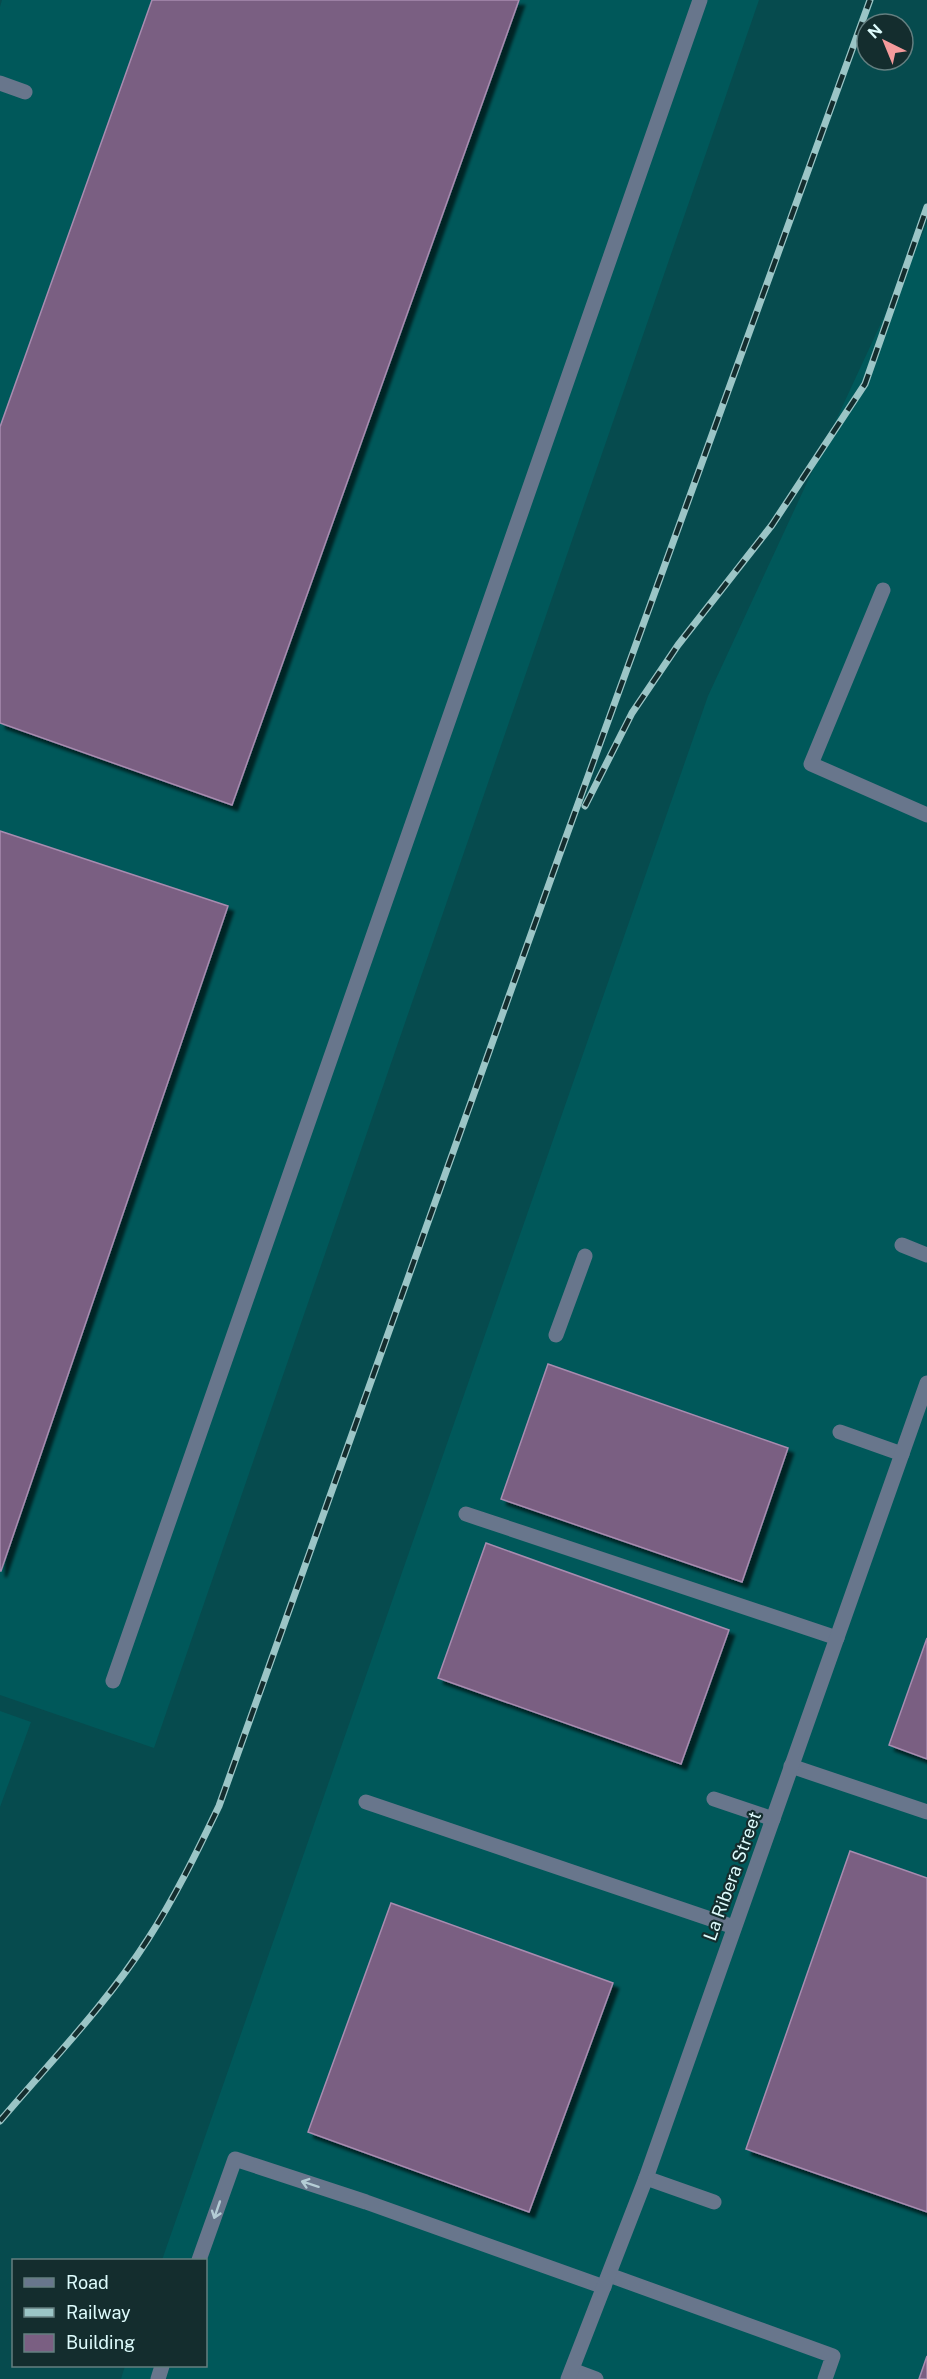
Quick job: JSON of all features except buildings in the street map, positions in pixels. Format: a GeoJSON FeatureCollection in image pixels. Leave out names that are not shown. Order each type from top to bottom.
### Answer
{"type":"FeatureCollection","features":[{"type":"Feature","properties":{"kind":"street"},"geometry":{"type":"LineString","coordinates":[[112,1681],[700,0]]}},
{"type":"Feature","properties":{"kind":"street"},"geometry":{"type":"LineString","coordinates":[[0,83],[25,92]]}},
{"type":"Feature","properties":{"kind":"street"},"geometry":{"type":"LineString","coordinates":[[884,590],[811,764],[927,815]]}},
{"type":"Feature","properties":{"kind":"street"},"geometry":{"type":"LineString","coordinates":[[902,1245],[927,1255]]}},
{"type":"Feature","properties":{"kind":"street"},"geometry":{"type":"LineString","coordinates":[[556,1335],[585,1256]]}},
{"type":"Feature","properties":{"kind":"street","name":"La Ribera Street"},"geometry":{"type":"LineString","coordinates":[[570,2375],[646,2178],[927,1383]]}},
{"type":"Feature","properties":{"kind":"street"},"geometry":{"type":"LineString","coordinates":[[840,1432],[902,1454]]}},
{"type":"Feature","properties":{"kind":"street"},"geometry":{"type":"LineString","coordinates":[[466,1514],[837,1638]]}},
{"type":"Feature","properties":{"kind":"street"},"geometry":{"type":"LineString","coordinates":[[791,1766],[927,1812]]}},
{"type":"Feature","properties":{"kind":"street"},"geometry":{"type":"LineString","coordinates":[[714,1799],[773,1819]]}},
{"type":"Feature","properties":{"kind":"street"},"geometry":{"type":"LineString","coordinates":[[366,1802],[734,1927]]}},
{"type":"Feature","properties":{"kind":"street"},"geometry":{"type":"LineString","coordinates":[[199,2259],[234,2159],[833,2356],[825,2379]]}},
{"type":"Feature","properties":{"kind":"street"},"geometry":{"type":"LineString","coordinates":[[646,2178],[714,2202]]}},
{"type":"Feature","properties":{"kind":"street"},"geometry":{"type":"LineString","coordinates":[[570,2375],[596,2379]]}},
{"type":"Feature","properties":{"kind":"shaded area"},"geometry":{"type":"Polygon","coordinates":[[[2,0],[759,0],[154,1748],[0,1695],[0,7],[2,0]]]}},
{"type":"Feature","properties":{"kind":"shaded area"},"geometry":{"type":"Polygon","coordinates":[[[927,224],[927,2379],[121,2379],[125,2367],[207,2367],[207,2259],[162,2259],[708,696],[927,224]]]}},
{"type":"Feature","properties":{"kind":"shaded area"},"geometry":{"type":"Polygon","coordinates":[[[0,1711],[31,1722],[0,1807],[0,1711]]]}},
{"type":"Feature","properties":{"kind":"railway"},"geometry":{"type":"LineString","coordinates":[[0,2121],[77,2033],[132,1963],[177,1891],[219,1806],[558,859],[870,0]]}},
{"type":"Feature","properties":{"kind":"railway"},"geometry":{"type":"LineString","coordinates":[[585,806],[632,713],[678,645],[772,525],[865,384],[927,207]]}}]}
